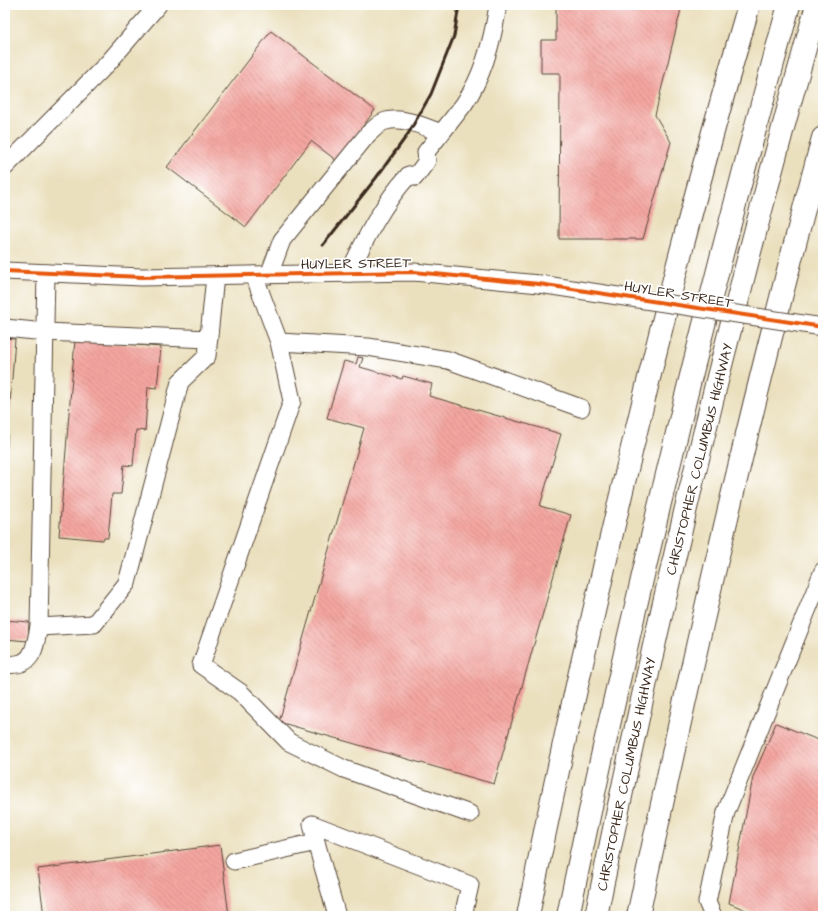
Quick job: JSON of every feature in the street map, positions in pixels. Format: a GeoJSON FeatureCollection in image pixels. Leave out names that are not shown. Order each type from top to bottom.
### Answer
{"type":"FeatureCollection","features":[{"type":"Feature","properties":{"kind":"highway"},"geometry":{"type":"LineString","coordinates":[[528,916],[563,748],[636,430],[696,193],[749,5]]}},
{"type":"Feature","properties":{"kind":"highway","name":"CHRISTOPHER COLUMBUS HIGHWAY"},"geometry":{"type":"LineString","coordinates":[[568,916],[614,699],[669,464],[720,261],[789,5]]}},
{"type":"Feature","properties":{"kind":"highway","name":"CHRISTOPHER COLUMBUS HIGHWAY"},"geometry":{"type":"LineString","coordinates":[[596,916],[636,725],[702,442],[778,145],[817,5]]}},
{"type":"Feature","properties":{"kind":"highway"},"geometry":{"type":"LineString","coordinates":[[638,916],[679,721],[723,530],[777,309],[823,138]]}},
{"type":"Feature","properties":{"kind":"street"},"geometry":{"type":"LineString","coordinates":[[5,167],[108,63],[158,5]]}},
{"type":"Feature","properties":{"kind":"street"},"geometry":{"type":"LineString","coordinates":[[349,273],[365,241],[392,198],[409,175],[415,178],[428,161],[426,152],[465,102],[485,63],[494,29],[498,5]]}},
{"type":"Feature","properties":{"kind":"street"},"geometry":{"type":"LineString","coordinates":[[441,132],[408,121],[385,121],[376,127],[368,134],[282,240],[262,275],[292,401],[201,665],[240,692],[289,742],[344,769],[470,814]]}},
{"type":"Feature","properties":{"kind":"street","name":"HUYLER STREET"},"geometry":{"type":"LineString","coordinates":[[5,272],[142,277],[414,272],[539,284],[823,327]]}},
{"type":"Feature","properties":{"kind":"street"},"geometry":{"type":"LineString","coordinates":[[5,664],[22,663],[30,656],[35,647],[39,627],[46,273]]}},
{"type":"Feature","properties":{"kind":"street"},"geometry":{"type":"LineString","coordinates":[[39,627],[94,624],[127,583],[180,382],[207,356],[215,276]]}},
{"type":"Feature","properties":{"kind":"street"},"geometry":{"type":"LineString","coordinates":[[5,328],[45,332],[209,339]]}},
{"type":"Feature","properties":{"kind":"street"},"geometry":{"type":"LineString","coordinates":[[279,342],[368,348],[448,360],[581,408]]}},
{"type":"Feature","properties":{"kind":"street"},"geometry":{"type":"LineString","coordinates":[[713,916],[707,902],[726,812],[823,571]]}},
{"type":"Feature","properties":{"kind":"street"},"geometry":{"type":"LineString","coordinates":[[337,916],[312,824],[470,885],[463,916]]}},
{"type":"Feature","properties":{"kind":"street"},"geometry":{"type":"LineString","coordinates":[[234,861],[316,842]]}},
{"type":"Feature","properties":{"kind":"building"},"geometry":{"type":"Polygon","coordinates":[[[556,5],[682,5],[655,115],[671,142],[643,239],[559,239],[560,73],[541,73],[541,40],[556,40],[556,5]]]}},
{"type":"Feature","properties":{"kind":"building"},"geometry":{"type":"Polygon","coordinates":[[[271,31],[375,110],[337,161],[311,141],[246,227],[167,167],[271,31]]]}},
{"type":"Feature","properties":{"kind":"building"},"geometry":{"type":"Polygon","coordinates":[[[5,338],[15,339],[6,456],[5,456],[5,338]]]}},
{"type":"Feature","properties":{"kind":"building"},"geometry":{"type":"Polygon","coordinates":[[[75,340],[161,347],[157,388],[148,387],[145,431],[136,430],[133,466],[124,465],[121,494],[112,494],[108,538],[104,538],[103,540],[59,536],[75,340]]]}},
{"type":"Feature","properties":{"kind":"building"},"geometry":{"type":"Polygon","coordinates":[[[358,357],[363,358],[360,367],[402,379],[403,376],[432,384],[429,396],[561,434],[540,506],[571,515],[494,784],[279,722],[364,428],[327,418],[344,361],[356,364],[358,357]]]}},
{"type":"Feature","properties":{"kind":"building"},"geometry":{"type":"Polygon","coordinates":[[[5,620],[29,622],[28,641],[5,639],[5,620]]]}},
{"type":"Feature","properties":{"kind":"building"},"geometry":{"type":"Polygon","coordinates":[[[776,723],[823,742],[823,916],[760,916],[729,903],[753,777],[776,723]]]}},
{"type":"Feature","properties":{"kind":"building"},"geometry":{"type":"Polygon","coordinates":[[[220,845],[229,916],[44,916],[38,869],[220,845]]]}},
{"type":"Feature","properties":{"kind":"railway"},"geometry":{"type":"LineString","coordinates":[[323,245],[376,178],[408,134],[431,94],[454,36],[459,5]]}},
{"type":"Feature","properties":{"kind":"cycle path"},"geometry":{"type":"LineString","coordinates":[[5,271],[142,277],[414,272],[539,284],[823,327]]}}]}
